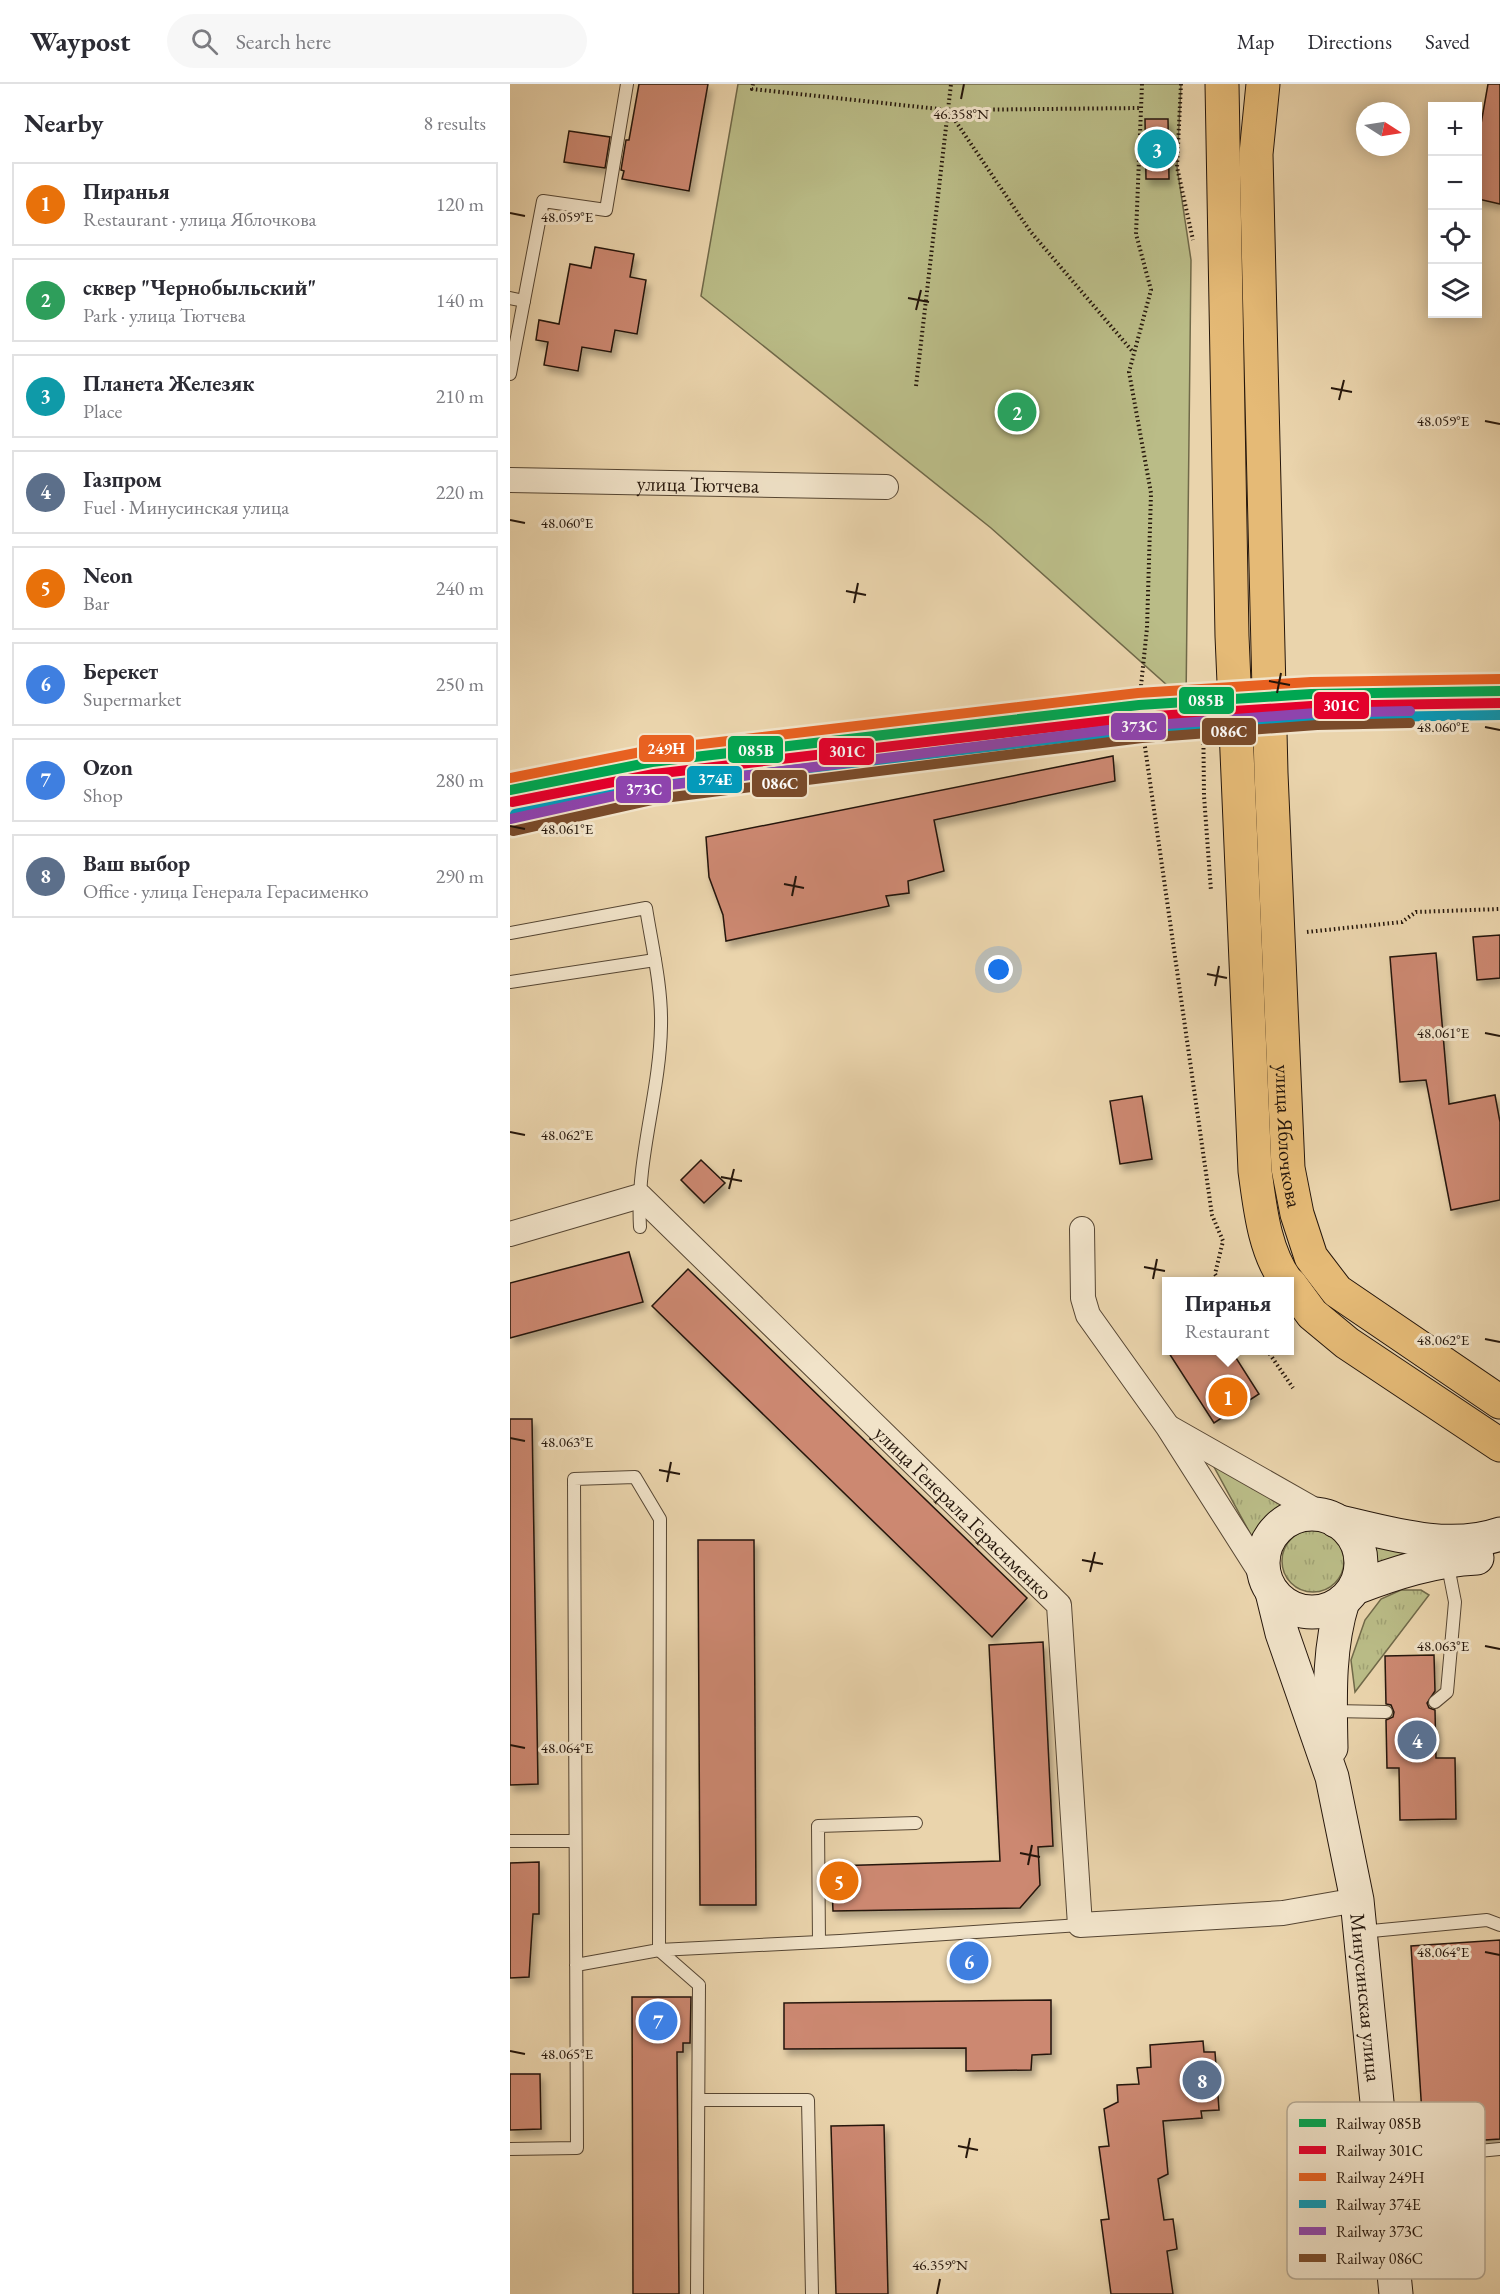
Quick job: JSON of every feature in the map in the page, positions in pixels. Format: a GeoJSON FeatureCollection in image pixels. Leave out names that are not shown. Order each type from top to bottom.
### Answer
{"type":"FeatureCollection","features":[{"type":"Feature","properties":{"kind":"main road","name":"улица Яблочкова"},"geometry":{"type":"LineString","coordinates":[[1222,84],[1232,636],[1255,1171],[1262,1223],[1283,1277]]}},
{"type":"Feature","properties":{"kind":"main road","name":"улица Яблочкова"},"geometry":{"type":"LineString","coordinates":[[1263,84],[1256,154],[1266,636],[1288,1168],[1297,1214],[1311,1257],[1337,1291],[1500,1402]]}},
{"type":"Feature","properties":{"kind":"main road","name":"улица Яблочкова"},"geometry":{"type":"LineString","coordinates":[[1294,1291],[1312,1314],[1347,1343],[1500,1445]]}},
{"type":"Feature","properties":{"kind":"main road"},"geometry":{"type":"LineString","coordinates":[[1500,1534],[1465,1541],[1431,1540],[1331,1518],[1298,1516],[1276,1530],[1264,1554],[1269,1586],[1293,1609],[1306,1612],[1332,1608],[1349,1594],[1400,1571],[1447,1560],[1500,1557]]}},
{"type":"Feature","properties":{"kind":"main road"},"geometry":{"type":"LineString","coordinates":[[1331,1518],[1348,1531],[1356,1544],[1360,1558],[1360,1573],[1349,1594]]}},
{"type":"Feature","properties":{"kind":"main road","name":"Минусинская улица"},"geometry":{"type":"LineString","coordinates":[[1269,1586],[1282,1633],[1332,1777],[1358,1916],[1377,2102]]}},
{"type":"Feature","properties":{"kind":"main road","name":"Минусинская улица"},"geometry":{"type":"LineString","coordinates":[[1332,1777],[1333,1650],[1337,1620],[1349,1594]]}},
{"type":"Feature","properties":{"kind":"main road","name":"Минусинская улица"},"geometry":{"type":"LineString","coordinates":[[1395,2279],[1396,2294]]}},
{"type":"Feature","properties":{"kind":"street","name":"улица Тютчева"},"geometry":{"type":"LineString","coordinates":[[510,480],[886,487]]}},
{"type":"Feature","properties":{"kind":"street"},"geometry":{"type":"LineString","coordinates":[[510,1234],[640,1196]]}},
{"type":"Feature","properties":{"kind":"street","name":"улица Генерала Герасименко"},"geometry":{"type":"LineString","coordinates":[[640,1196],[1059,1605],[1080,1925]]}},
{"type":"Feature","properties":{"kind":"street"},"geometry":{"type":"LineString","coordinates":[[1082,1229],[1083,1298],[1088,1315],[1168,1427],[1269,1586]]}},
{"type":"Feature","properties":{"kind":"street"},"geometry":{"type":"LineString","coordinates":[[1168,1427],[1331,1518]]}},
{"type":"Feature","properties":{"kind":"street"},"geometry":{"type":"LineString","coordinates":[[1080,1925],[1283,1912],[1358,1916]]}},
{"type":"Feature","properties":{"kind":"lane"},"geometry":{"type":"LineString","coordinates":[[510,374],[543,201],[606,210],[627,84]]}},
{"type":"Feature","properties":{"kind":"lane"},"geometry":{"type":"LineString","coordinates":[[510,298],[524,301]]}},
{"type":"Feature","properties":{"kind":"lane"},"geometry":{"type":"LineString","coordinates":[[510,933],[646,908],[655,960],[661,1026],[640,1196],[640,1227]]}},
{"type":"Feature","properties":{"kind":"lane"},"geometry":{"type":"LineString","coordinates":[[510,982],[655,960]]}},
{"type":"Feature","properties":{"kind":"lane"},"geometry":{"type":"LineString","coordinates":[[510,2149],[577,2148],[574,1479],[635,1477],[660,1520],[659,1950],[699,1986],[697,2294]]}},
{"type":"Feature","properties":{"kind":"lane"},"geometry":{"type":"LineString","coordinates":[[1435,1702],[1447,1692],[1455,1602],[1447,1560]]}},
{"type":"Feature","properties":{"kind":"lane"},"geometry":{"type":"LineString","coordinates":[[1331,1711],[1386,1712]]}},
{"type":"Feature","properties":{"kind":"lane"},"geometry":{"type":"LineString","coordinates":[[819,1942],[818,1826],[916,1822]]}},
{"type":"Feature","properties":{"kind":"lane"},"geometry":{"type":"LineString","coordinates":[[510,1841],[575,1841]]}},
{"type":"Feature","properties":{"kind":"lane"},"geometry":{"type":"LineString","coordinates":[[1358,1916],[1487,1920],[1500,1925]]}},
{"type":"Feature","properties":{"kind":"lane"},"geometry":{"type":"LineString","coordinates":[[576,1965],[659,1950],[1080,1925]]}},
{"type":"Feature","properties":{"kind":"lane"},"geometry":{"type":"LineString","coordinates":[[699,2100],[808,2100],[812,2294]]}},
{"type":"Feature","properties":{"kind":"lane"},"geometry":{"type":"LineString","coordinates":[[1485,2150],[1500,2149]]}},
{"type":"Feature","properties":{"kind":"path"},"geometry":{"type":"LineString","coordinates":[[753,84],[752,89],[948,110],[1141,108]]}},
{"type":"Feature","properties":{"kind":"path"},"geometry":{"type":"LineString","coordinates":[[916,386],[951,84]]}},
{"type":"Feature","properties":{"kind":"path"},"geometry":{"type":"LineString","coordinates":[[1142,84],[1136,234],[1151,290],[1129,372],[1151,493],[1147,628],[1139,705],[1212,1215],[1223,1241],[1215,1274],[1217,1277]]}},
{"type":"Feature","properties":{"kind":"path"},"geometry":{"type":"LineString","coordinates":[[1181,84],[1177,167],[1194,242]]}},
{"type":"Feature","properties":{"kind":"path"},"geometry":{"type":"LineString","coordinates":[[948,110],[1030,231],[1134,353]]}},
{"type":"Feature","properties":{"kind":"path"},"geometry":{"type":"LineString","coordinates":[[1203,694],[1204,796]]}},
{"type":"Feature","properties":{"kind":"path"},"geometry":{"type":"LineString","coordinates":[[1297,933],[1402,922],[1416,912],[1500,909]]}},
{"type":"Feature","properties":{"kind":"path"},"geometry":{"type":"LineString","coordinates":[[1270,1355],[1293,1388]]}},
{"type":"Feature","properties":{"kind":"green space"},"geometry":{"type":"Polygon","coordinates":[[[738,84],[1181,84],[1177,167],[1191,260],[1186,702],[991,528],[701,296],[738,84]]]}},
{"type":"Feature","properties":{"kind":"green space"},"geometry":{"type":"Polygon","coordinates":[[[1213,1465],[1293,1507],[1271,1524],[1258,1548],[1213,1465]]]}},
{"type":"Feature","properties":{"kind":"green space"},"geometry":{"type":"Polygon","coordinates":[[[1313,1530],[1325,1532],[1335,1539],[1342,1549],[1344,1561],[1342,1573],[1335,1583],[1325,1590],[1313,1592],[1301,1590],[1291,1583],[1284,1573],[1282,1561],[1284,1549],[1291,1539],[1301,1532],[1313,1530]]]}},
{"type":"Feature","properties":{"kind":"green space"},"geometry":{"type":"Polygon","coordinates":[[[1373,1544],[1411,1550],[1378,1566],[1373,1544]]]}},
{"type":"Feature","properties":{"kind":"green space"},"geometry":{"type":"Polygon","coordinates":[[[1401,1590],[1421,1590],[1429,1595],[1355,1692],[1351,1660],[1365,1620],[1381,1599],[1401,1590]]]}},
{"type":"Feature","properties":{"kind":"building"},"geometry":{"type":"Polygon","coordinates":[[[639,84],[708,84],[689,191],[622,179],[624,171],[621,170],[626,140],[629,140],[639,84]]]}},
{"type":"Feature","properties":{"kind":"building"},"geometry":{"type":"Polygon","coordinates":[[[1488,84],[1500,84],[1500,204],[1482,200],[1482,118],[1488,84]]]}},
{"type":"Feature","properties":{"kind":"building"},"geometry":{"type":"Polygon","coordinates":[[[1145,119],[1168,119],[1169,179],[1146,179],[1145,119]]]}},
{"type":"Feature","properties":{"kind":"building"},"geometry":{"type":"Polygon","coordinates":[[[569,131],[610,137],[605,168],[564,162],[569,131]]]}},
{"type":"Feature","properties":{"kind":"building"},"geometry":{"type":"Polygon","coordinates":[[[595,247],[634,254],[630,277],[646,280],[637,334],[615,330],[611,352],[582,347],[578,371],[544,365],[548,342],[536,340],[539,320],[559,324],[570,264],[591,268],[595,247]]]}},
{"type":"Feature","properties":{"kind":"building"},"geometry":{"type":"Polygon","coordinates":[[[1113,756],[1115,781],[934,820],[944,871],[908,881],[909,893],[886,896],[889,906],[726,941],[723,915],[709,877],[706,837],[1113,756]]]}},
{"type":"Feature","properties":{"kind":"building"},"geometry":{"type":"Polygon","coordinates":[[[1500,935],[1500,978],[1477,980],[1473,937],[1500,935]]]}},
{"type":"Feature","properties":{"kind":"building"},"geometry":{"type":"Polygon","coordinates":[[[1436,953],[1449,1104],[1495,1095],[1500,1122],[1500,1200],[1451,1210],[1426,1080],[1400,1082],[1390,957],[1436,953]]]}},
{"type":"Feature","properties":{"kind":"building"},"geometry":{"type":"Polygon","coordinates":[[[1142,1096],[1152,1159],[1120,1164],[1110,1101],[1142,1096]]]}},
{"type":"Feature","properties":{"kind":"building"},"geometry":{"type":"Polygon","coordinates":[[[701,1160],[725,1183],[704,1203],[681,1180],[701,1160]]]}},
{"type":"Feature","properties":{"kind":"building"},"geometry":{"type":"Polygon","coordinates":[[[629,1252],[643,1302],[510,1338],[510,1283],[629,1252]]]}},
{"type":"Feature","properties":{"kind":"building"},"geometry":{"type":"Polygon","coordinates":[[[688,1269],[1027,1598],[992,1637],[652,1306],[688,1269]]]}},
{"type":"Feature","properties":{"kind":"building"},"geometry":{"type":"Polygon","coordinates":[[[1170,1355],[1234,1355],[1259,1394],[1214,1423],[1170,1355]]]}},
{"type":"Feature","properties":{"kind":"building"},"geometry":{"type":"Polygon","coordinates":[[[510,1419],[532,1419],[538,1784],[510,1785],[510,1419]]]}},
{"type":"Feature","properties":{"kind":"building"},"geometry":{"type":"Polygon","coordinates":[[[698,1540],[754,1540],[756,1905],[700,1905],[698,1540]]]}},
{"type":"Feature","properties":{"kind":"building"},"geometry":{"type":"Polygon","coordinates":[[[1043,1642],[1053,1846],[1038,1847],[1040,1885],[1020,1908],[833,1911],[831,1866],[1000,1861],[989,1645],[1043,1642]]]}},
{"type":"Feature","properties":{"kind":"building"},"geometry":{"type":"Polygon","coordinates":[[[1434,1655],[1435,1691],[1427,1703],[1429,1708],[1435,1710],[1436,1758],[1455,1758],[1456,1819],[1400,1820],[1399,1768],[1387,1768],[1386,1720],[1393,1717],[1394,1712],[1391,1705],[1386,1704],[1385,1656],[1434,1655]]]}},
{"type":"Feature","properties":{"kind":"building"},"geometry":{"type":"Polygon","coordinates":[[[539,1862],[539,1914],[533,1914],[529,1977],[510,1978],[510,1863],[539,1862]]]}},
{"type":"Feature","properties":{"kind":"building"},"geometry":{"type":"Polygon","coordinates":[[[1500,1940],[1500,2139],[1485,2140],[1485,2102],[1421,2102],[1411,1946],[1500,1940]]]}},
{"type":"Feature","properties":{"kind":"building"},"geometry":{"type":"Polygon","coordinates":[[[632,1997],[691,1997],[690,2043],[683,2043],[683,2052],[677,2052],[679,2294],[633,2294],[632,1997]]]}},
{"type":"Feature","properties":{"kind":"building"},"geometry":{"type":"Polygon","coordinates":[[[1051,2000],[1051,2054],[1032,2055],[1031,2070],[966,2071],[966,2048],[784,2049],[784,2003],[1051,2000]]]}},
{"type":"Feature","properties":{"kind":"building"},"geometry":{"type":"Polygon","coordinates":[[[1203,2041],[1204,2052],[1215,2052],[1219,2110],[1201,2111],[1202,2118],[1163,2121],[1168,2174],[1158,2179],[1164,2220],[1173,2219],[1177,2249],[1167,2251],[1173,2294],[1111,2294],[1101,2220],[1109,2219],[1099,2147],[1109,2146],[1104,2109],[1118,2102],[1117,2085],[1139,2084],[1137,2068],[1151,2067],[1150,2045],[1203,2041]]]}},
{"type":"Feature","properties":{"kind":"building"},"geometry":{"type":"Polygon","coordinates":[[[510,2074],[540,2074],[541,2129],[510,2130],[510,2074]]]}},
{"type":"Feature","properties":{"kind":"building"},"geometry":{"type":"Polygon","coordinates":[[[884,2125],[888,2294],[836,2294],[831,2126],[884,2125]]]}},
{"type":"Feature","properties":{"kind":"railway"},"geometry":{"type":"LineString","coordinates":[[1410,711],[1500,709]]}},
{"type":"Feature","properties":{"kind":"rail line","name":"249Н"},"geometry":{"type":"LineString","coordinates":[[510,778],[651,750],[1138,693],[1311,682],[1500,679]]}},
{"type":"Feature","properties":{"kind":"rail line","name":"085В"},"geometry":{"type":"LineString","coordinates":[[510,790],[652,762],[1139,705],[1311,694],[1500,691]]}},
{"type":"Feature","properties":{"kind":"rail line","name":"301С"},"geometry":{"type":"LineString","coordinates":[[512,802],[654,774],[1140,717],[1311,706],[1500,703]]}},
{"type":"Feature","properties":{"kind":"rail line","name":"373C"},"geometry":{"type":"LineString","coordinates":[[510,819],[654,787],[1141,726],[1316,713],[1410,711]]}},
{"type":"Feature","properties":{"kind":"rail line","name":"374Е"},"geometry":{"type":"LineString","coordinates":[[515,814],[656,786],[1141,729],[1312,718],[1500,715]]}},
{"type":"Feature","properties":{"kind":"rail line","name":"086С"},"geometry":{"type":"LineString","coordinates":[[513,831],[656,799],[1142,738],[1317,725],[1410,723]]}},
{"type":"Feature","properties":{"kind":"place","name":"Планета Железяк"},"geometry":{"type":"Point","coordinates":[1157,149]}},
{"type":"Feature","properties":{"kind":"place","name":"сквер \"Чернобыльский\""},"geometry":{"type":"Point","coordinates":[1017,412]}},
{"type":"Feature","properties":{"kind":"place","name":"Пиранья"},"geometry":{"type":"Point","coordinates":[1228,1397]}},
{"type":"Feature","properties":{"kind":"place","name":"Газпром"},"geometry":{"type":"Point","coordinates":[1417,1740]}},
{"type":"Feature","properties":{"kind":"place","name":"Neon"},"geometry":{"type":"Point","coordinates":[839,1881]}},
{"type":"Feature","properties":{"kind":"place","name":"Берекет"},"geometry":{"type":"Point","coordinates":[969,1961]}},
{"type":"Feature","properties":{"kind":"place","name":"Ozon"},"geometry":{"type":"Point","coordinates":[658,2021]}},
{"type":"Feature","properties":{"kind":"place","name":"Ваш выбор"},"geometry":{"type":"Point","coordinates":[1202,2080]}}]}
